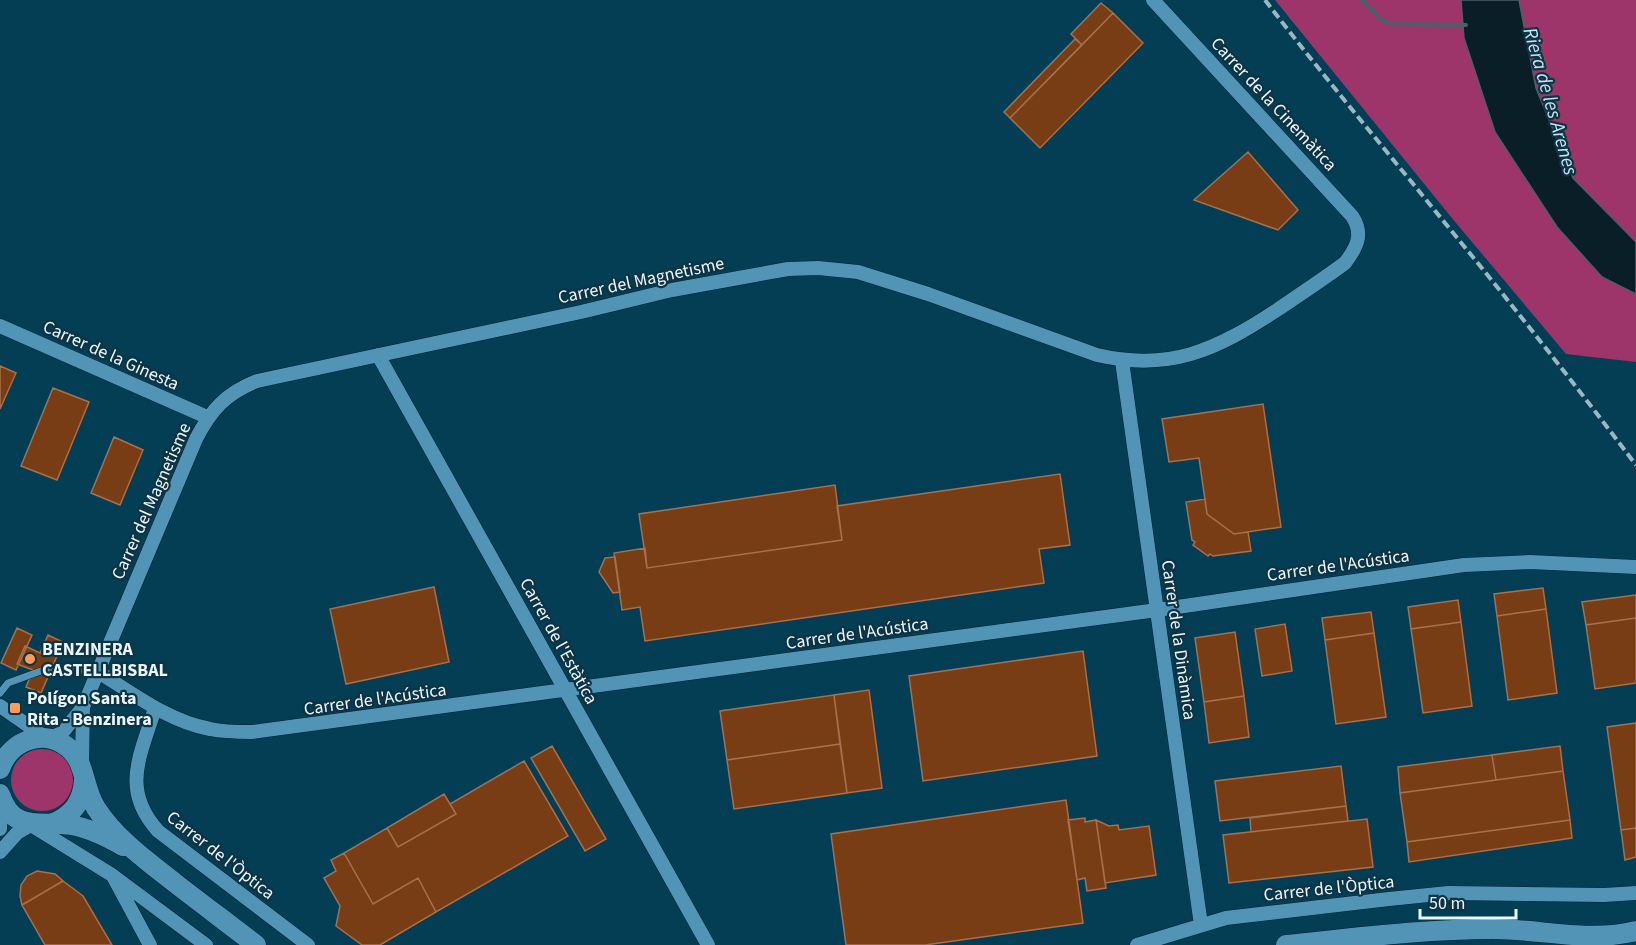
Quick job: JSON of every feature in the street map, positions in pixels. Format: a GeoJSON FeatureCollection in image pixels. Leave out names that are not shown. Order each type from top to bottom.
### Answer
{"type":"FeatureCollection","features":[{"type":"Feature","properties":{"kind":"street","name":"Carrer de la Cinemàtica"},"geometry":{"type":"LineString","coordinates":[[1154,0],[1352,216],[1357,223],[1359,238]]}},
{"type":"Feature","properties":{"kind":"street","name":"Carrer del Magnetisme"},"geometry":{"type":"LineString","coordinates":[[48,738],[63,732],[83,707],[207,417],[224,399],[242,387],[257,381],[581,312],[672,290],[788,269],[818,268],[858,272],[928,294],[1097,355],[1122,361],[1149,362],[1194,354],[1216,347],[1241,334],[1344,263],[1357,246],[1359,238]]}},
{"type":"Feature","properties":{"kind":"street","name":"Carrer de la Ginesta"},"geometry":{"type":"LineString","coordinates":[[0,326],[207,417]]}},
{"type":"Feature","properties":{"kind":"street","name":"Carrer de l'Estàtica"},"geometry":{"type":"LineString","coordinates":[[378,355],[708,945]]}},
{"type":"Feature","properties":{"kind":"street","name":"Carrer de la Dinàmica"},"geometry":{"type":"LineString","coordinates":[[1122,361],[1201,925]]}},
{"type":"Feature","properties":{"kind":"street","name":"Carrer de l'Acústica"},"geometry":{"type":"LineString","coordinates":[[97,671],[155,708],[195,725],[212,730],[252,732],[1157,610],[1464,565],[1530,562],[1636,567]]}},
{"type":"Feature","properties":{"kind":"street"},"geometry":{"type":"LineString","coordinates":[[0,706],[74,753],[83,771],[90,799],[97,810],[140,856]]}},
{"type":"Feature","properties":{"kind":"street","name":"Carrer del Magnetisme"},"geometry":{"type":"LineString","coordinates":[[83,707],[83,771]]}},
{"type":"Feature","properties":{"kind":"street","name":"Carrer de l'Òptica"},"geometry":{"type":"LineString","coordinates":[[155,708],[137,775],[138,799],[148,820],[158,831],[308,945]]}},
{"type":"Feature","properties":{"kind":"street"},"geometry":{"type":"LineString","coordinates":[[0,769],[3,760],[11,750],[21,743],[48,738]]}},
{"type":"Feature","properties":{"kind":"street"},"geometry":{"type":"LineString","coordinates":[[0,740],[21,743]]}},
{"type":"Feature","properties":{"kind":"street"},"geometry":{"type":"LineString","coordinates":[[61,821],[79,803],[84,790],[83,771]]}},
{"type":"Feature","properties":{"kind":"street"},"geometry":{"type":"LineString","coordinates":[[0,796],[12,814],[112,875],[206,945]]}},
{"type":"Feature","properties":{"kind":"street"},"geometry":{"type":"LineString","coordinates":[[0,796],[0,829]]}},
{"type":"Feature","properties":{"kind":"street"},"geometry":{"type":"LineString","coordinates":[[61,821],[64,837],[77,852]]}},
{"type":"Feature","properties":{"kind":"street"},"geometry":{"type":"LineString","coordinates":[[0,852],[17,833],[31,825],[61,821],[98,833],[140,856],[255,945]]}},
{"type":"Feature","properties":{"kind":"street"},"geometry":{"type":"LineString","coordinates":[[112,875],[150,945]]}},
{"type":"Feature","properties":{"kind":"street","name":"Carrer de l'Òptica"},"geometry":{"type":"LineString","coordinates":[[1137,945],[1201,925],[1246,915],[1448,893],[1604,895],[1636,892]]}},
{"type":"Feature","properties":{"kind":"street"},"geometry":{"type":"LineString","coordinates":[[1286,945],[1460,929],[1500,929],[1589,935],[1636,931]]}},
{"type":"Feature","properties":{"kind":"lane"},"geometry":{"type":"LineString","coordinates":[[0,693],[8,683],[49,668],[97,671]]}},
{"type":"Feature","properties":{"kind":"shaded area"},"geometry":{"type":"Polygon","coordinates":[[[1275,0],[1461,0],[1464,38],[1495,132],[1557,227],[1602,277],[1636,294],[1636,362],[1566,354],[1451,217],[1275,0]]]}},
{"type":"Feature","properties":{"kind":"shaded area"},"geometry":{"type":"Polygon","coordinates":[[[1519,0],[1636,0],[1636,242],[1573,178],[1536,88],[1519,0]]]}},
{"type":"Feature","properties":{"kind":"shaded area"},"geometry":{"type":"Polygon","coordinates":[[[36,749],[48,749],[64,758],[71,768],[73,780],[71,792],[64,802],[48,811],[36,811],[25,806],[16,797],[11,786],[11,774],[16,763],[25,754],[36,749]]]}},
{"type":"Feature","properties":{"kind":"water"},"geometry":{"type":"Polygon","coordinates":[[[1461,0],[1519,0],[1536,88],[1573,178],[1636,242],[1636,294],[1602,277],[1557,227],[1495,132],[1464,38],[1461,0]]]}},
{"type":"Feature","properties":{"kind":"building"},"geometry":{"type":"Polygon","coordinates":[[[1101,3],[1113,13],[1082,45],[1071,34],[1101,3]]]}},
{"type":"Feature","properties":{"kind":"building"},"geometry":{"type":"Polygon","coordinates":[[[1113,13],[1143,43],[1040,148],[1010,118],[1113,13]]]}},
{"type":"Feature","properties":{"kind":"building"},"geometry":{"type":"Polygon","coordinates":[[[1075,39],[1082,45],[1010,118],[1004,112],[1075,39]]]}},
{"type":"Feature","properties":{"kind":"building"},"geometry":{"type":"Polygon","coordinates":[[[1248,152],[1298,210],[1278,230],[1194,200],[1248,152]]]}},
{"type":"Feature","properties":{"kind":"building"},"geometry":{"type":"Polygon","coordinates":[[[0,366],[16,373],[0,409],[0,366]]]}},
{"type":"Feature","properties":{"kind":"building"},"geometry":{"type":"Polygon","coordinates":[[[53,388],[89,402],[57,480],[21,466],[53,388]]]}},
{"type":"Feature","properties":{"kind":"building"},"geometry":{"type":"Polygon","coordinates":[[[1263,404],[1281,527],[1234,534],[1207,514],[1199,458],[1169,462],[1162,419],[1263,404]]]}},
{"type":"Feature","properties":{"kind":"building"},"geometry":{"type":"Polygon","coordinates":[[[114,437],[143,450],[120,505],[91,493],[114,437]]]}},
{"type":"Feature","properties":{"kind":"building"},"geometry":{"type":"Polygon","coordinates":[[[1060,474],[1070,545],[1039,549],[1044,583],[645,641],[640,607],[622,610],[614,553],[645,548],[647,568],[842,540],[837,506],[1060,474]]]}},
{"type":"Feature","properties":{"kind":"building"},"geometry":{"type":"Polygon","coordinates":[[[835,485],[842,540],[647,568],[639,514],[835,485]]]}},
{"type":"Feature","properties":{"kind":"building"},"geometry":{"type":"Polygon","coordinates":[[[1205,499],[1207,514],[1234,534],[1248,532],[1251,551],[1208,556],[1193,545],[1195,542],[1192,540],[1186,502],[1205,499]]]}},
{"type":"Feature","properties":{"kind":"building"},"geometry":{"type":"Polygon","coordinates":[[[615,557],[620,592],[613,593],[599,572],[605,558],[615,557]]]}},
{"type":"Feature","properties":{"kind":"building"},"geometry":{"type":"Polygon","coordinates":[[[434,587],[449,662],[346,684],[330,609],[434,587]]]}},
{"type":"Feature","properties":{"kind":"building"},"geometry":{"type":"Polygon","coordinates":[[[1543,588],[1546,609],[1497,616],[1494,594],[1543,588]]]}},
{"type":"Feature","properties":{"kind":"building"},"geometry":{"type":"Polygon","coordinates":[[[1636,595],[1636,618],[1586,625],[1582,602],[1636,595]]]}},
{"type":"Feature","properties":{"kind":"building"},"geometry":{"type":"Polygon","coordinates":[[[1458,600],[1461,622],[1411,629],[1408,607],[1458,600]]]}},
{"type":"Feature","properties":{"kind":"building"},"geometry":{"type":"Polygon","coordinates":[[[1546,609],[1557,693],[1508,700],[1497,616],[1546,609]]]}},
{"type":"Feature","properties":{"kind":"building"},"geometry":{"type":"Polygon","coordinates":[[[1371,612],[1374,633],[1325,640],[1322,618],[1371,612]]]}},
{"type":"Feature","properties":{"kind":"building"},"geometry":{"type":"Polygon","coordinates":[[[1636,618],[1636,683],[1595,689],[1586,625],[1636,618]]]}},
{"type":"Feature","properties":{"kind":"building"},"geometry":{"type":"Polygon","coordinates":[[[1461,622],[1472,706],[1423,713],[1411,629],[1461,622]]]}},
{"type":"Feature","properties":{"kind":"building"},"geometry":{"type":"Polygon","coordinates":[[[1285,624],[1292,671],[1262,676],[1255,629],[1285,624]]]}},
{"type":"Feature","properties":{"kind":"building"},"geometry":{"type":"Polygon","coordinates":[[[17,628],[32,635],[16,670],[1,663],[17,628]]]}},
{"type":"Feature","properties":{"kind":"building"},"geometry":{"type":"Polygon","coordinates":[[[1235,632],[1244,696],[1204,702],[1195,638],[1235,632]]]}},
{"type":"Feature","properties":{"kind":"building"},"geometry":{"type":"Polygon","coordinates":[[[1374,633],[1386,717],[1336,724],[1325,640],[1374,633]]]}},
{"type":"Feature","properties":{"kind":"building"},"geometry":{"type":"Polygon","coordinates":[[[48,635],[63,642],[41,693],[26,687],[33,670],[17,664],[25,646],[40,653],[48,635]]]}},
{"type":"Feature","properties":{"kind":"building"},"geometry":{"type":"Polygon","coordinates":[[[1083,651],[1097,756],[923,781],[909,676],[1083,651]]]}},
{"type":"Feature","properties":{"kind":"building"},"geometry":{"type":"Polygon","coordinates":[[[869,690],[882,788],[847,793],[834,695],[869,690]]]}},
{"type":"Feature","properties":{"kind":"building"},"geometry":{"type":"Polygon","coordinates":[[[834,695],[840,744],[727,760],[720,711],[834,695]]]}},
{"type":"Feature","properties":{"kind":"building"},"geometry":{"type":"Polygon","coordinates":[[[1244,696],[1249,737],[1209,743],[1204,702],[1244,696]]]}},
{"type":"Feature","properties":{"kind":"building"},"geometry":{"type":"Polygon","coordinates":[[[1636,723],[1636,828],[1621,830],[1607,727],[1636,723]]]}},
{"type":"Feature","properties":{"kind":"building"},"geometry":{"type":"Polygon","coordinates":[[[840,744],[847,793],[734,809],[727,760],[840,744]]]}},
{"type":"Feature","properties":{"kind":"building"},"geometry":{"type":"Polygon","coordinates":[[[552,746],[606,839],[585,851],[531,758],[552,746]]]}},
{"type":"Feature","properties":{"kind":"building"},"geometry":{"type":"Polygon","coordinates":[[[1560,746],[1563,771],[1496,780],[1492,755],[1560,746]]]}},
{"type":"Feature","properties":{"kind":"building"},"geometry":{"type":"Polygon","coordinates":[[[1492,755],[1496,780],[1400,793],[1398,767],[1492,755]]]}},
{"type":"Feature","properties":{"kind":"building"},"geometry":{"type":"Polygon","coordinates":[[[524,761],[568,836],[436,912],[418,878],[373,904],[344,853],[387,828],[398,847],[456,814],[450,804],[524,761]]]}},
{"type":"Feature","properties":{"kind":"building"},"geometry":{"type":"Polygon","coordinates":[[[1341,766],[1346,806],[1220,821],[1215,781],[1341,766]]]}},
{"type":"Feature","properties":{"kind":"building"},"geometry":{"type":"Polygon","coordinates":[[[1563,771],[1570,820],[1407,842],[1400,793],[1563,771]]]}},
{"type":"Feature","properties":{"kind":"building"},"geometry":{"type":"Polygon","coordinates":[[[444,794],[456,814],[398,847],[387,828],[444,794]]]}},
{"type":"Feature","properties":{"kind":"building"},"geometry":{"type":"Polygon","coordinates":[[[1066,800],[1083,923],[925,945],[846,945],[831,834],[1066,800]]]}},
{"type":"Feature","properties":{"kind":"building"},"geometry":{"type":"Polygon","coordinates":[[[1346,806],[1348,821],[1251,832],[1250,818],[1346,806]]]}},
{"type":"Feature","properties":{"kind":"building"},"geometry":{"type":"Polygon","coordinates":[[[1085,818],[1085,822],[1096,820],[1106,888],[1087,891],[1085,878],[1077,880],[1068,820],[1085,818]]]}},
{"type":"Feature","properties":{"kind":"building"},"geometry":{"type":"Polygon","coordinates":[[[1367,819],[1373,867],[1229,883],[1223,835],[1367,819]]]}},
{"type":"Feature","properties":{"kind":"building"},"geometry":{"type":"Polygon","coordinates":[[[1096,820],[1109,826],[1118,825],[1119,830],[1149,826],[1156,875],[1105,883],[1096,820]]]}},
{"type":"Feature","properties":{"kind":"building"},"geometry":{"type":"Polygon","coordinates":[[[1570,820],[1572,838],[1409,862],[1407,842],[1570,820]]]}},
{"type":"Feature","properties":{"kind":"building"},"geometry":{"type":"Polygon","coordinates":[[[1636,828],[1636,857],[1625,860],[1621,830],[1636,828]]]}},
{"type":"Feature","properties":{"kind":"building"},"geometry":{"type":"Polygon","coordinates":[[[344,853],[373,904],[418,878],[436,912],[380,945],[362,945],[336,926],[340,906],[324,878],[336,871],[331,860],[344,853]]]}},
{"type":"Feature","properties":{"kind":"building"},"geometry":{"type":"Polygon","coordinates":[[[37,871],[55,874],[63,881],[22,905],[21,885],[27,876],[37,871]]]}},
{"type":"Feature","properties":{"kind":"building"},"geometry":{"type":"Polygon","coordinates":[[[63,881],[83,896],[112,945],[45,945],[22,905],[63,881]]]}},
{"type":"Feature","properties":{"kind":"waterway"},"geometry":{"type":"LineString","coordinates":[[1362,0],[1381,20],[1394,24],[1466,25]]}},
{"type":"Feature","properties":{"kind":"railway"},"geometry":{"type":"LineString","coordinates":[[1265,0],[1518,313],[1636,465]]}},
{"type":"Feature","properties":{"kind":"place","name":"BENZINERA CASTELLBISBAL"},"geometry":{"type":"Point","coordinates":[30,659]}},
{"type":"Feature","properties":{"kind":"place","name":"Polígon Santa Rita - Benzinera"},"geometry":{"type":"Point","coordinates":[15,708]}},
{"type":"Feature","properties":{"kind":"water label","name":"Riera de les Arenes"},"geometry":{"type":"Point","coordinates":[1551,101]}}]}
